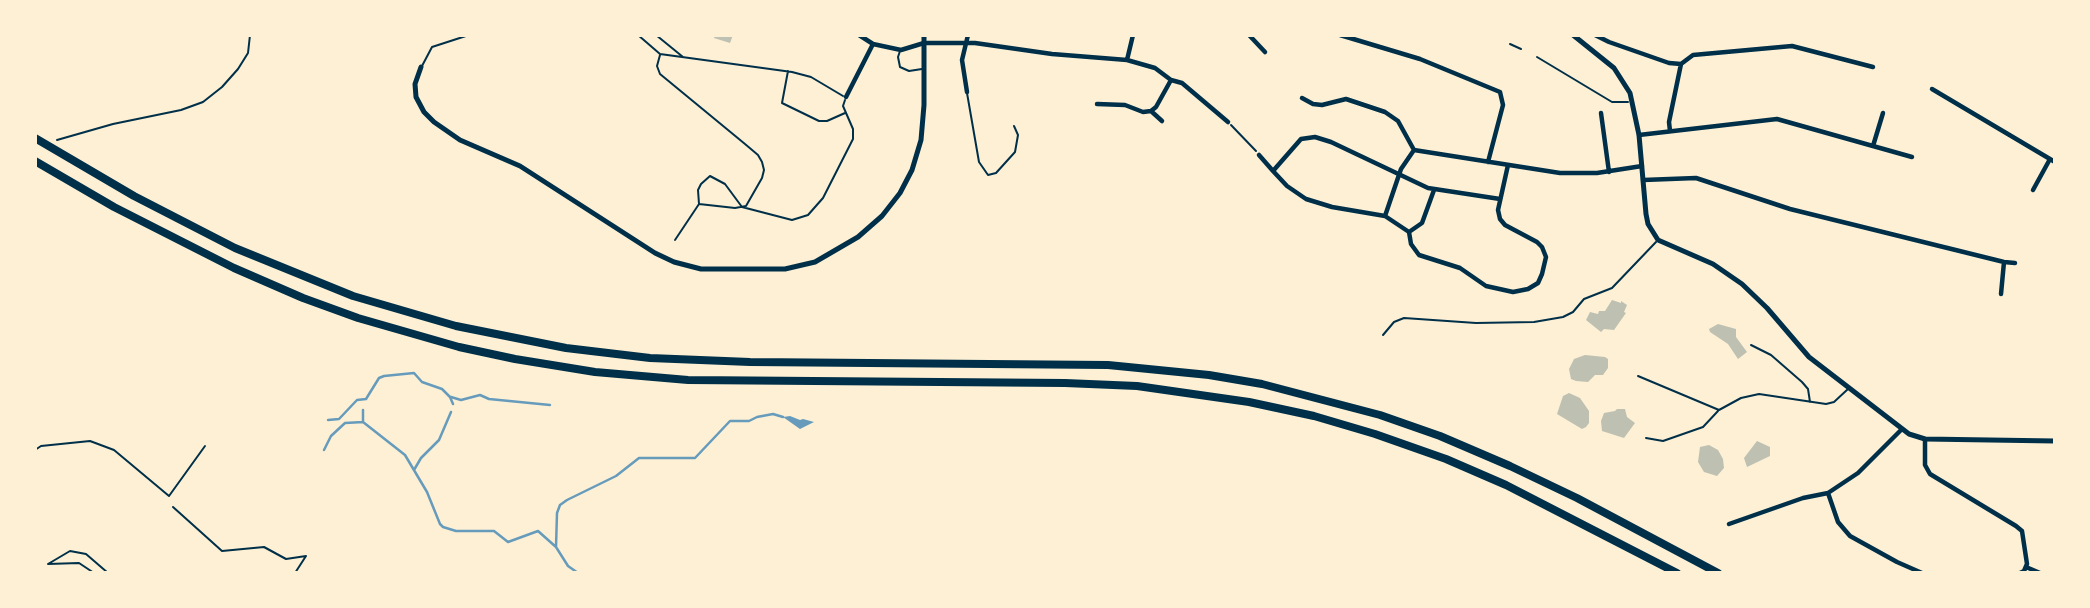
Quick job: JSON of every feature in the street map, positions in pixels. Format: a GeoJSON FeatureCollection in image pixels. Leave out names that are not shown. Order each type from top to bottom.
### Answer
{"type":"FeatureCollection","features":[{"type":"Feature","properties":{"kind":"highway"},"geometry":{"type":"LineString","coordinates":[[37,139],[134,196],[235,248],[301,276],[401,311],[496,335],[566,348],[650,358],[750,362],[1108,365],[1262,384],[1380,415],[1440,436],[1566,493],[1718,573]]}},
{"type":"Feature","properties":{"kind":"highway"},"geometry":{"type":"LineString","coordinates":[[38,162],[114,207],[234,268],[303,298],[398,330],[515,359],[595,372],[688,380],[1065,383],[1137,386],[1249,402],[1362,430],[1446,460],[1506,485],[1677,573]]}},
{"type":"Feature","properties":{"kind":"street"},"geometry":{"type":"LineString","coordinates":[[859,35],[873,44],[901,50],[924,43],[966,43],[1128,60],[1155,68],[1171,79],[1182,82],[1228,122]]}},
{"type":"Feature","properties":{"kind":"street"},"geometry":{"type":"LineString","coordinates":[[421,67],[415,85],[416,97],[424,112],[443,129],[460,140],[520,166],[662,257],[695,269],[785,269],[828,257],[848,243],[882,216],[907,182],[918,151],[922,127],[924,35]]}},
{"type":"Feature","properties":{"kind":"street"},"geometry":{"type":"LineString","coordinates":[[967,92],[962,60],[968,35]]}},
{"type":"Feature","properties":{"kind":"street"},"geometry":{"type":"LineString","coordinates":[[1128,60],[1133,35]]}},
{"type":"Feature","properties":{"kind":"street"},"geometry":{"type":"LineString","coordinates":[[1249,35],[1265,51]]}},
{"type":"Feature","properties":{"kind":"street"},"geometry":{"type":"LineString","coordinates":[[1340,35],[1420,59],[1500,92],[1503,105],[1488,162]]}},
{"type":"Feature","properties":{"kind":"street"},"geometry":{"type":"LineString","coordinates":[[1573,35],[1618,72],[1628,88],[1639,135],[1648,224],[1658,240],[1713,264],[1742,284],[1767,308],[1809,357],[1901,430],[1925,439],[2055,441]]}},
{"type":"Feature","properties":{"kind":"street"},"geometry":{"type":"LineString","coordinates":[[1595,35],[1669,63],[1681,64]]}},
{"type":"Feature","properties":{"kind":"street"},"geometry":{"type":"LineString","coordinates":[[846,97],[873,44]]}},
{"type":"Feature","properties":{"kind":"street"},"geometry":{"type":"LineString","coordinates":[[1670,131],[1669,122],[1681,64],[1698,54],[1792,46],[1873,67]]}},
{"type":"Feature","properties":{"kind":"street"},"geometry":{"type":"LineString","coordinates":[[1097,104],[1125,105],[1143,112],[1151,111],[1156,107],[1171,79]]}},
{"type":"Feature","properties":{"kind":"street"},"geometry":{"type":"LineString","coordinates":[[1932,89],[2053,161],[2033,190]]}},
{"type":"Feature","properties":{"kind":"street"},"geometry":{"type":"LineString","coordinates":[[1302,98],[1317,105],[1348,100],[1385,112],[1398,121],[1414,150]]}},
{"type":"Feature","properties":{"kind":"street"},"geometry":{"type":"LineString","coordinates":[[1151,111],[1162,121]]}},
{"type":"Feature","properties":{"kind":"street"},"geometry":{"type":"LineString","coordinates":[[1601,113],[1609,172]]}},
{"type":"Feature","properties":{"kind":"street"},"geometry":{"type":"LineString","coordinates":[[1873,146],[1883,113]]}},
{"type":"Feature","properties":{"kind":"street"},"geometry":{"type":"LineString","coordinates":[[1639,135],[1780,120],[1912,157]]}},
{"type":"Feature","properties":{"kind":"street"},"geometry":{"type":"LineString","coordinates":[[1273,171],[1292,146],[1310,136],[1331,142],[1434,190],[1500,199]]}},
{"type":"Feature","properties":{"kind":"street"},"geometry":{"type":"LineString","coordinates":[[1414,150],[1560,173],[1609,172],[1642,166]]}},
{"type":"Feature","properties":{"kind":"street"},"geometry":{"type":"LineString","coordinates":[[1385,216],[1403,164],[1414,150]]}},
{"type":"Feature","properties":{"kind":"street"},"geometry":{"type":"LineString","coordinates":[[1259,155],[1288,187],[1306,199],[1351,211],[1385,216],[1409,232],[1412,244],[1422,257],[1460,268],[1489,287],[1513,292],[1528,289],[1540,279],[1545,252],[1537,242],[1502,222],[1498,215],[1508,165]]}},
{"type":"Feature","properties":{"kind":"street"},"geometry":{"type":"LineString","coordinates":[[1643,180],[1696,178],[1790,209],[2004,262],[2015,262]]}},
{"type":"Feature","properties":{"kind":"street"},"geometry":{"type":"LineString","coordinates":[[1409,232],[1422,223],[1434,190]]}},
{"type":"Feature","properties":{"kind":"street"},"geometry":{"type":"LineString","coordinates":[[2001,294],[2004,262]]}},
{"type":"Feature","properties":{"kind":"street"},"geometry":{"type":"LineString","coordinates":[[1729,524],[1803,498],[1828,493],[1858,473],[1901,430]]}},
{"type":"Feature","properties":{"kind":"street"},"geometry":{"type":"LineString","coordinates":[[1925,439],[1925,466],[1930,474],[2022,531],[2026,567]]}},
{"type":"Feature","properties":{"kind":"street"},"geometry":{"type":"LineString","coordinates":[[1828,493],[1838,522],[1845,532],[1922,573]]}},
{"type":"Feature","properties":{"kind":"street"},"geometry":{"type":"LineString","coordinates":[[2020,573],[2026,567]]}},
{"type":"Feature","properties":{"kind":"street"},"geometry":{"type":"LineString","coordinates":[[2026,567],[2040,573]]}},
{"type":"Feature","properties":{"kind":"lane"},"geometry":{"type":"LineString","coordinates":[[421,67],[432,47],[469,35]]}},
{"type":"Feature","properties":{"kind":"lane"},"geometry":{"type":"LineString","coordinates":[[638,35],[660,54],[788,71],[811,77],[846,97],[843,106],[853,129],[853,139],[823,198],[808,215],[792,220],[742,207],[699,204]]}},
{"type":"Feature","properties":{"kind":"lane"},"geometry":{"type":"LineString","coordinates":[[656,35],[684,57]]}},
{"type":"Feature","properties":{"kind":"lane"},"geometry":{"type":"LineString","coordinates":[[1510,44],[1521,49]]}},
{"type":"Feature","properties":{"kind":"lane"},"geometry":{"type":"LineString","coordinates":[[901,50],[898,57],[900,66],[909,71],[924,68]]}},
{"type":"Feature","properties":{"kind":"lane"},"geometry":{"type":"LineString","coordinates":[[660,54],[657,66],[660,74],[760,159],[764,170],[762,178],[748,204],[742,207]]}},
{"type":"Feature","properties":{"kind":"lane"},"geometry":{"type":"LineString","coordinates":[[1537,57],[1612,102],[1633,101]]}},
{"type":"Feature","properties":{"kind":"lane"},"geometry":{"type":"LineString","coordinates":[[788,71],[782,103],[819,121],[827,121],[845,113]]}},
{"type":"Feature","properties":{"kind":"lane"},"geometry":{"type":"LineString","coordinates":[[967,92],[979,162],[988,175],[996,173],[1015,152],[1018,135],[1014,126]]}},
{"type":"Feature","properties":{"kind":"lane"},"geometry":{"type":"LineString","coordinates":[[675,240],[699,204],[698,190],[710,176],[725,184],[742,207]]}},
{"type":"Feature","properties":{"kind":"lane"},"geometry":{"type":"LineString","coordinates":[[1383,335],[1394,322],[1404,318],[1476,323],[1534,322],[1569,315],[1584,299],[1612,288],[1658,240]]}},
{"type":"Feature","properties":{"kind":"lane"},"geometry":{"type":"LineString","coordinates":[[1751,345],[1771,355],[1802,382],[1808,389],[1810,403]]}},
{"type":"Feature","properties":{"kind":"lane"},"geometry":{"type":"LineString","coordinates":[[1638,376],[1719,410]]}},
{"type":"Feature","properties":{"kind":"lane"},"geometry":{"type":"LineString","coordinates":[[1646,438],[1663,441],[1703,427],[1719,410],[1741,398],[1759,394],[1810,403],[1834,402],[1848,388]]}},
{"type":"Feature","properties":{"kind":"path"},"geometry":{"type":"LineString","coordinates":[[55,141],[62,136],[171,112],[203,102],[222,87],[238,69],[248,53],[250,35]]}},
{"type":"Feature","properties":{"kind":"path"},"geometry":{"type":"LineString","coordinates":[[1228,122],[1245,137],[1259,155]]}},
{"type":"Feature","properties":{"kind":"path"},"geometry":{"type":"LineString","coordinates":[[35,450],[41,446],[90,442],[114,450],[169,496],[205,446]]}},
{"type":"Feature","properties":{"kind":"path"},"geometry":{"type":"LineString","coordinates":[[173,507],[222,551],[264,547],[286,559],[306,556],[295,573]]}},
{"type":"Feature","properties":{"kind":"path"},"geometry":{"type":"LineString","coordinates":[[94,573],[79,563],[48,564],[70,551],[86,554],[108,573]]}},
{"type":"Feature","properties":{"kind":"water"},"geometry":{"type":"Polygon","coordinates":[[[790,416],[814,422],[800,429],[783,417],[790,416]]]}},
{"type":"Feature","properties":{"kind":"building"},"geometry":{"type":"Polygon","coordinates":[[[715,35],[733,35],[730,43],[714,38],[715,35]]]}},
{"type":"Feature","properties":{"kind":"building"},"geometry":{"type":"Polygon","coordinates":[[[1612,300],[1627,305],[1624,312],[1626,313],[1614,330],[1604,329],[1601,332],[1586,320],[1590,312],[1598,314],[1599,311],[1605,311],[1612,300]]]}},
{"type":"Feature","properties":{"kind":"building"},"geometry":{"type":"Polygon","coordinates":[[[1718,324],[1736,329],[1736,337],[1747,352],[1738,359],[1728,344],[1710,332],[1709,329],[1718,324]]]}},
{"type":"Feature","properties":{"kind":"building"},"geometry":{"type":"Polygon","coordinates":[[[1585,355],[1605,357],[1608,359],[1608,368],[1603,375],[1595,375],[1588,382],[1571,379],[1569,369],[1574,359],[1585,355]]]}},
{"type":"Feature","properties":{"kind":"building"},"geometry":{"type":"Polygon","coordinates":[[[1569,393],[1580,398],[1589,411],[1589,423],[1582,429],[1557,414],[1563,396],[1569,393]]]}},
{"type":"Feature","properties":{"kind":"building"},"geometry":{"type":"Polygon","coordinates":[[[1625,409],[1627,417],[1635,423],[1624,438],[1602,431],[1604,413],[1625,409]]]}},
{"type":"Feature","properties":{"kind":"building"},"geometry":{"type":"Polygon","coordinates":[[[1757,441],[1770,447],[1770,456],[1747,467],[1744,458],[1757,441]]]}},
{"type":"Feature","properties":{"kind":"building"},"geometry":{"type":"Polygon","coordinates":[[[1709,445],[1718,450],[1723,459],[1724,468],[1717,476],[1704,472],[1698,462],[1700,447],[1709,445]]]}},
{"type":"Feature","properties":{"kind":"waterway"},"geometry":{"type":"LineString","coordinates":[[328,420],[339,419],[357,400],[366,399],[379,378],[384,376],[414,373],[422,382],[442,389],[453,404]]}},
{"type":"Feature","properties":{"kind":"waterway"},"geometry":{"type":"LineString","coordinates":[[451,397],[461,400],[480,395],[489,399],[550,405]]}},
{"type":"Feature","properties":{"kind":"waterway"},"geometry":{"type":"LineString","coordinates":[[363,410],[363,422]]}},
{"type":"Feature","properties":{"kind":"waterway"},"geometry":{"type":"LineString","coordinates":[[414,470],[421,458],[439,440],[451,412]]}},
{"type":"Feature","properties":{"kind":"waterway"},"geometry":{"type":"LineString","coordinates":[[578,573],[568,566],[556,547],[557,513],[560,505],[616,476],[639,458],[695,458],[730,421],[749,421],[773,414],[783,417]]}},
{"type":"Feature","properties":{"kind":"waterway"},"geometry":{"type":"LineString","coordinates":[[324,450],[331,436],[345,423],[363,422],[405,455],[427,492],[443,527],[456,531],[494,531],[508,542],[538,531],[556,547]]}}]}
